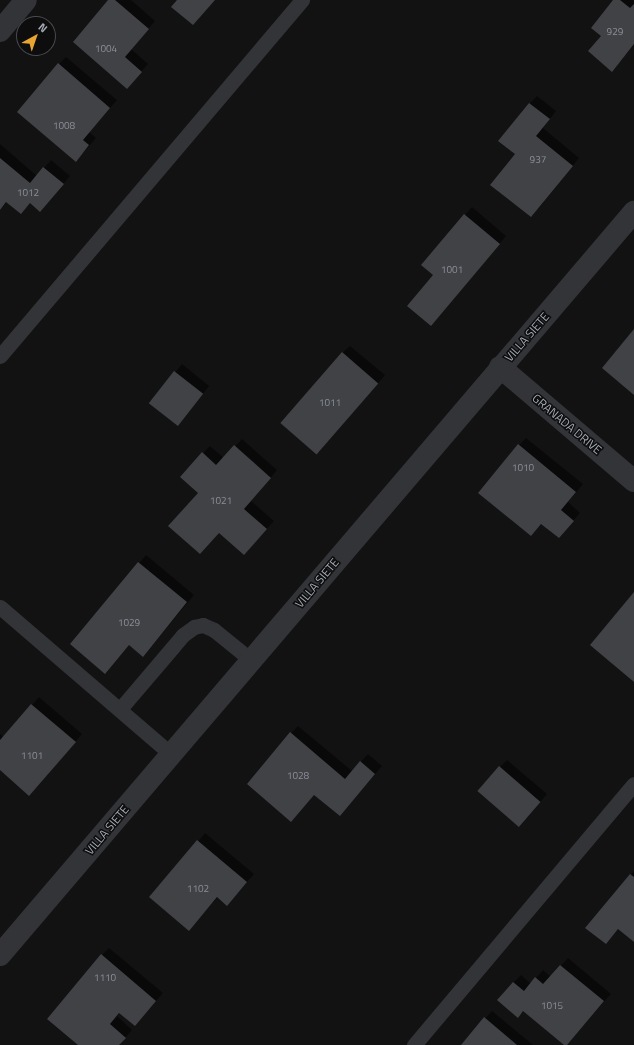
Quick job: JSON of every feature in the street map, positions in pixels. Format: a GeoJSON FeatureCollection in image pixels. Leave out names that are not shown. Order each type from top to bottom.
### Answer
{"type":"FeatureCollection","features":[{"type":"Feature","properties":{"kind":"street"},"geometry":{"type":"LineString","coordinates":[[0,31],[26,0]]}},
{"type":"Feature","properties":{"kind":"street","name":"VILLA SIETE"},"geometry":{"type":"LineString","coordinates":[[0,955],[500,367],[634,212]]}},
{"type":"Feature","properties":{"kind":"street","name":"GRANADA DRIVE"},"geometry":{"type":"LineString","coordinates":[[500,367],[634,481]]}},
{"type":"Feature","properties":{"kind":"lane"},"geometry":{"type":"LineString","coordinates":[[0,356],[302,0]]}},
{"type":"Feature","properties":{"kind":"lane"},"geometry":{"type":"LineString","coordinates":[[0,607],[171,754]]}},
{"type":"Feature","properties":{"kind":"lane"},"geometry":{"type":"LineString","coordinates":[[120,709],[183,635],[194,627],[203,624],[214,630],[251,660]]}},
{"type":"Feature","properties":{"kind":"lane"},"geometry":{"type":"LineString","coordinates":[[414,1045],[634,784]]}},
{"type":"Feature","properties":{"kind":"building"},"geometry":{"type":"Polygon","coordinates":[[[108,0],[115,0],[149,29],[125,57],[142,72],[127,89],[73,42],[108,0]]]}},
{"type":"Feature","properties":{"kind":"building"},"geometry":{"type":"Polygon","coordinates":[[[177,0],[215,0],[193,25],[171,7],[177,0]]]}},
{"type":"Feature","properties":{"kind":"building"},"geometry":{"type":"Polygon","coordinates":[[[613,0],[620,0],[630,8],[634,4],[634,44],[612,72],[588,51],[601,36],[591,28],[613,0]]]}},
{"type":"Feature","properties":{"kind":"building"},"geometry":{"type":"Polygon","coordinates":[[[58,63],[110,108],[83,140],[89,145],[76,162],[17,112],[58,63]]]}},
{"type":"Feature","properties":{"kind":"building"},"geometry":{"type":"Polygon","coordinates":[[[529,103],[550,119],[536,136],[573,166],[531,217],[490,185],[515,154],[498,141],[529,103]]]}},
{"type":"Feature","properties":{"kind":"building"},"geometry":{"type":"Polygon","coordinates":[[[0,158],[30,183],[43,167],[64,184],[40,212],[30,203],[21,214],[6,202],[0,210],[0,158]]]}},
{"type":"Feature","properties":{"kind":"building"},"geometry":{"type":"Polygon","coordinates":[[[464,214],[500,244],[431,326],[407,306],[433,275],[421,265],[464,214]]]}},
{"type":"Feature","properties":{"kind":"building"},"geometry":{"type":"Polygon","coordinates":[[[634,329],[634,395],[602,368],[634,329]]]}},
{"type":"Feature","properties":{"kind":"building"},"geometry":{"type":"Polygon","coordinates":[[[342,352],[378,383],[317,454],[280,423],[342,352]]]}},
{"type":"Feature","properties":{"kind":"building"},"geometry":{"type":"Polygon","coordinates":[[[174,371],[203,394],[178,426],[149,403],[174,371]]]}},
{"type":"Feature","properties":{"kind":"building"},"geometry":{"type":"Polygon","coordinates":[[[518,444],[576,492],[561,510],[574,521],[559,538],[541,524],[531,536],[478,493],[518,444]]]}},
{"type":"Feature","properties":{"kind":"building"},"geometry":{"type":"Polygon","coordinates":[[[234,445],[271,478],[244,509],[267,529],[244,555],[219,533],[200,554],[168,526],[198,493],[180,477],[202,452],[216,465],[234,445]]]}},
{"type":"Feature","properties":{"kind":"building"},"geometry":{"type":"Polygon","coordinates":[[[138,562],[187,602],[143,657],[129,645],[105,674],[70,644],[138,562]]]}},
{"type":"Feature","properties":{"kind":"building"},"geometry":{"type":"Polygon","coordinates":[[[634,592],[634,682],[590,645],[634,592]]]}},
{"type":"Feature","properties":{"kind":"building"},"geometry":{"type":"Polygon","coordinates":[[[31,704],[76,742],[29,796],[0,770],[0,740],[31,704]]]}},
{"type":"Feature","properties":{"kind":"building"},"geometry":{"type":"Polygon","coordinates":[[[290,732],[345,779],[360,761],[375,774],[340,816],[314,795],[291,822],[247,784],[290,732]]]}},
{"type":"Feature","properties":{"kind":"building"},"geometry":{"type":"Polygon","coordinates":[[[499,766],[541,802],[519,827],[477,791],[499,766]]]}},
{"type":"Feature","properties":{"kind":"building"},"geometry":{"type":"Polygon","coordinates":[[[197,840],[247,882],[227,906],[217,897],[189,931],[149,897],[197,840]]]}},
{"type":"Feature","properties":{"kind":"building"},"geometry":{"type":"Polygon","coordinates":[[[630,874],[634,877],[634,942],[618,929],[606,944],[585,928],[630,874]]]}},
{"type":"Feature","properties":{"kind":"building"},"geometry":{"type":"Polygon","coordinates":[[[101,954],[156,1001],[135,1026],[119,1013],[110,1024],[126,1038],[119,1045],[78,1045],[47,1019],[101,954]]]}},
{"type":"Feature","properties":{"kind":"building"},"geometry":{"type":"Polygon","coordinates":[[[560,965],[604,1001],[567,1045],[564,1045],[523,1011],[518,1018],[497,1000],[513,982],[524,991],[535,977],[543,984],[560,965]]]}},
{"type":"Feature","properties":{"kind":"building"},"geometry":{"type":"Polygon","coordinates":[[[484,1017],[517,1045],[461,1045],[484,1017]]]}}]}
